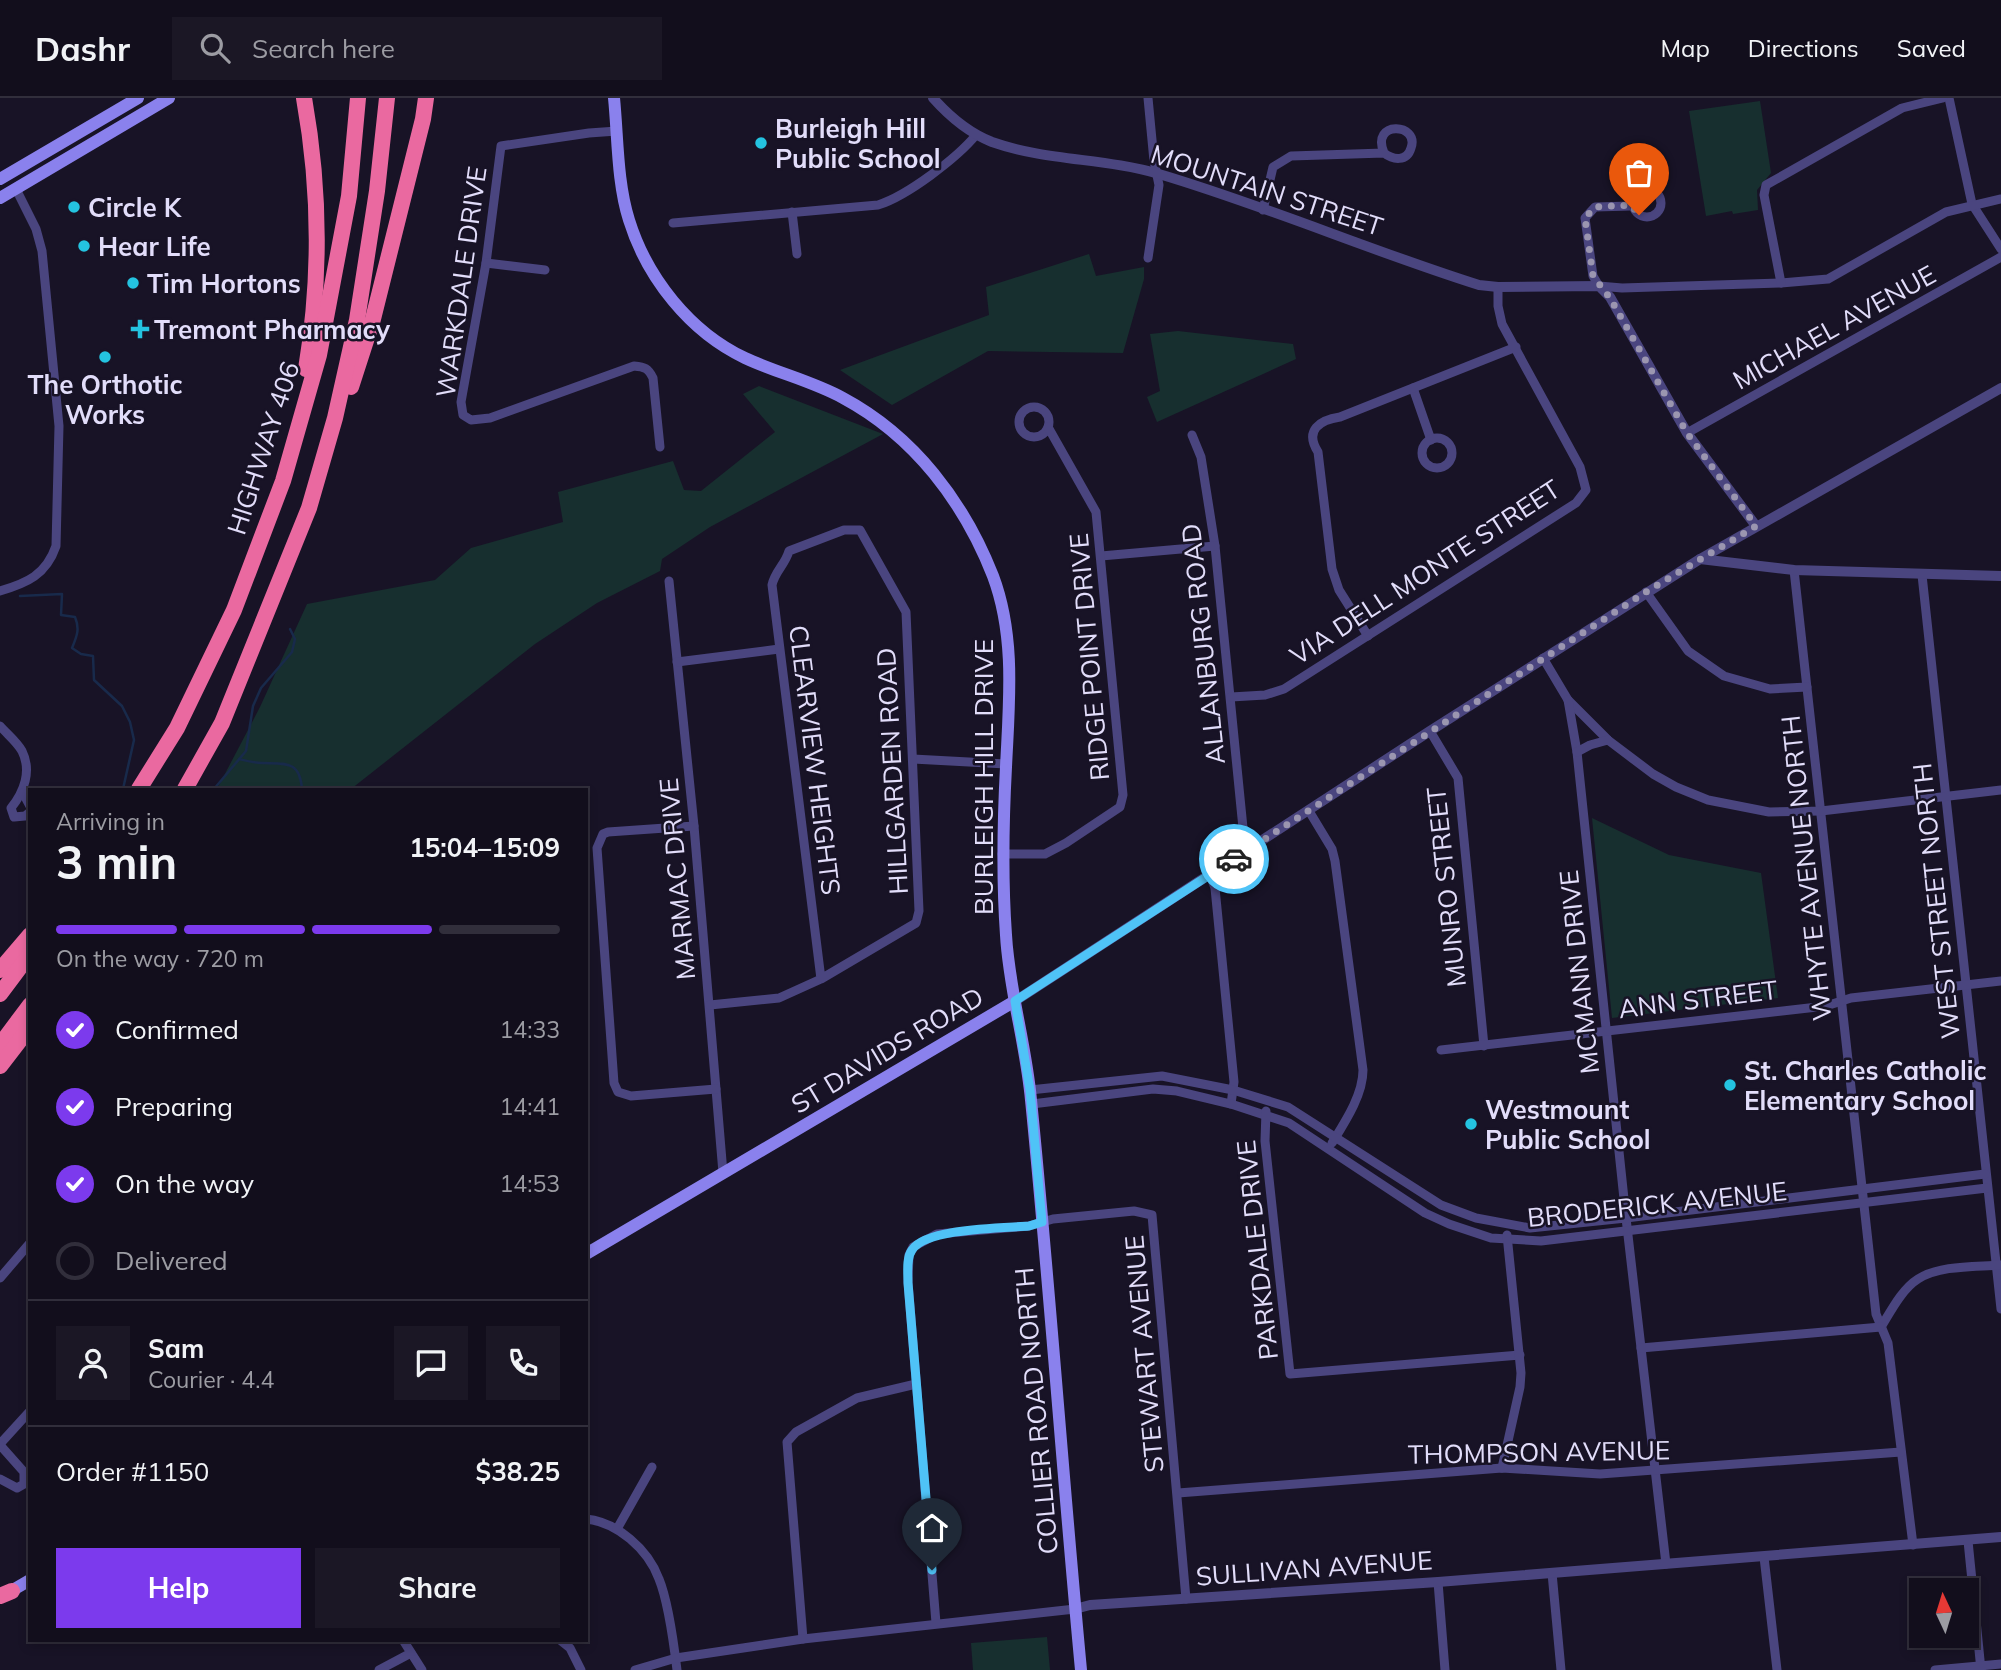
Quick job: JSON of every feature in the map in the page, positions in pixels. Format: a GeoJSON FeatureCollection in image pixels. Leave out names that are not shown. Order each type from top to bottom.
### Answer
{"type":"FeatureCollection","features":[{"type":"Feature","properties":{"kind":"highway"},"geometry":{"type":"LineString","coordinates":[[283,481],[311,339],[317,266],[311,137],[304,98]]}},
{"type":"Feature","properties":{"kind":"highway","name":"HIGHWAY 406"},"geometry":{"type":"LineString","coordinates":[[140,788],[177,728],[234,610],[283,481],[319,355],[349,196],[358,98]]}},
{"type":"Feature","properties":{"kind":"highway"},"geometry":{"type":"LineString","coordinates":[[309,508],[335,418],[357,320],[377,191],[387,98]]}},
{"type":"Feature","properties":{"kind":"highway"},"geometry":{"type":"LineString","coordinates":[[186,788],[222,723],[309,508],[373,319],[426,98]]}},
{"type":"Feature","properties":{"kind":"highway"},"geometry":{"type":"LineString","coordinates":[[0,970],[28,938]]}},
{"type":"Feature","properties":{"kind":"highway"},"geometry":{"type":"LineString","coordinates":[[0,994],[28,957]]}},
{"type":"Feature","properties":{"kind":"highway"},"geometry":{"type":"LineString","coordinates":[[0,1045],[28,1008]]}},
{"type":"Feature","properties":{"kind":"highway"},"geometry":{"type":"LineString","coordinates":[[0,1066],[28,1030]]}},
{"type":"Feature","properties":{"kind":"main road"},"geometry":{"type":"LineString","coordinates":[[16,189],[5,176],[138,98]]}},
{"type":"Feature","properties":{"kind":"main road"},"geometry":{"type":"LineString","coordinates":[[0,198],[169,98]]}},
{"type":"Feature","properties":{"kind":"main road","name":"BURLEIGH HILL DRIVE"},"geometry":{"type":"LineString","coordinates":[[614,98],[623,194],[629,221],[665,290],[681,310],[702,330],[743,357],[811,383],[845,399],[876,419],[930,468],[952,496],[974,532],[1002,604],[1010,674],[1002,854],[1006,939],[1015,1001]]}},
{"type":"Feature","properties":{"kind":"main road","name":"COLLIER ROAD NORTH"},"geometry":{"type":"LineString","coordinates":[[1015,1001],[1032,1104],[1081,1670]]}},
{"type":"Feature","properties":{"kind":"main road","name":"ST DAVIDS ROAD"},"geometry":{"type":"LineString","coordinates":[[588,1253],[1015,1001]]}},
{"type":"Feature","properties":{"kind":"main road"},"geometry":{"type":"LineString","coordinates":[[4,1595],[28,1581]]}},
{"type":"Feature","properties":{"kind":"street","name":"MOUNTAIN STREET"},"geometry":{"type":"LineString","coordinates":[[933,98],[950,116],[976,135],[1025,151],[1156,173],[1479,285],[1599,286]]}},
{"type":"Feature","properties":{"kind":"street"},"geometry":{"type":"LineString","coordinates":[[1148,98],[1159,186],[1148,258]]}},
{"type":"Feature","properties":{"kind":"street"},"geometry":{"type":"LineString","coordinates":[[1781,283],[1764,195],[1766,185],[1881,118],[1902,108],[1943,98]]}},
{"type":"Feature","properties":{"kind":"street"},"geometry":{"type":"LineString","coordinates":[[1949,98],[1972,204],[2001,249]]}},
{"type":"Feature","properties":{"kind":"street","name":"WARKDALE DRIVE"},"geometry":{"type":"LineString","coordinates":[[617,131],[501,146],[486,263],[461,402],[463,415],[471,420],[490,418],[634,366],[649,369],[653,378],[660,447]]}},
{"type":"Feature","properties":{"kind":"street"},"geometry":{"type":"LineString","coordinates":[[673,223],[878,205],[894,200],[964,150],[976,135]]}},
{"type":"Feature","properties":{"kind":"street"},"geometry":{"type":"LineString","coordinates":[[1263,209],[1273,167],[1291,156],[1384,153]]}},
{"type":"Feature","properties":{"kind":"street"},"geometry":{"type":"LineString","coordinates":[[0,592],[26,583],[41,574],[56,546],[59,426],[42,251],[36,229],[16,189]]}},
{"type":"Feature","properties":{"kind":"street"},"geometry":{"type":"LineString","coordinates":[[1599,286],[1622,288],[1828,279],[1946,212],[2001,199]]}},
{"type":"Feature","properties":{"kind":"street"},"geometry":{"type":"LineString","coordinates":[[1631,205],[1595,207],[1585,218],[1593,276],[1610,298],[1687,433],[1756,526]]}},
{"type":"Feature","properties":{"kind":"street"},"geometry":{"type":"LineString","coordinates":[[792,212],[797,254]]}},
{"type":"Feature","properties":{"kind":"street","name":"MICHAEL AVENUE"},"geometry":{"type":"LineString","coordinates":[[1687,433],[2001,257]]}},
{"type":"Feature","properties":{"kind":"street"},"geometry":{"type":"LineString","coordinates":[[486,263],[545,270]]}},
{"type":"Feature","properties":{"kind":"street","name":"VIA DELL MONTE STREET"},"geometry":{"type":"LineString","coordinates":[[1231,697],[1265,695],[1284,689],[1576,503],[1586,490],[1580,467],[1502,324],[1498,287]]}},
{"type":"Feature","properties":{"kind":"street"},"geometry":{"type":"LineString","coordinates":[[1368,636],[1339,590],[1332,569],[1318,452],[1313,443],[1314,430],[1324,419],[1340,417],[1516,347]]}},
{"type":"Feature","properties":{"kind":"street"},"geometry":{"type":"LineString","coordinates":[[1413,388],[1431,440]]}},
{"type":"Feature","properties":{"kind":"street","name":"ST DAVIDS ROAD"},"geometry":{"type":"LineString","coordinates":[[1015,1001],[1646,592],[1756,526],[2001,388]]}},
{"type":"Feature","properties":{"kind":"street","name":"RIDGE POINT DRIVE"},"geometry":{"type":"LineString","coordinates":[[1002,854],[1045,853],[1066,843],[1120,807],[1123,795],[1095,508],[1048,427]]}},
{"type":"Feature","properties":{"kind":"street","name":"ALLANBURG ROAD"},"geometry":{"type":"LineString","coordinates":[[1192,435],[1202,457],[1215,547],[1247,851]]}},
{"type":"Feature","properties":{"kind":"street","name":"HILLGARDEN ROAD"},"geometry":{"type":"LineString","coordinates":[[710,1005],[779,998],[821,979],[915,923],[919,911],[906,612],[860,530],[844,530],[789,551]]}},
{"type":"Feature","properties":{"kind":"street"},"geometry":{"type":"LineString","coordinates":[[1101,556],[1215,547]]}},
{"type":"Feature","properties":{"kind":"street","name":"CLEARVIEW HEIGHTS"},"geometry":{"type":"LineString","coordinates":[[789,551],[785,563],[775,572],[772,585],[821,979]]}},
{"type":"Feature","properties":{"kind":"street"},"geometry":{"type":"LineString","coordinates":[[1700,559],[1794,570],[2001,576]]}},
{"type":"Feature","properties":{"kind":"street","name":"WHYTE AVENUE NORTH"},"geometry":{"type":"LineString","coordinates":[[1794,570],[1876,1314],[1888,1343],[1913,1545]]}},
{"type":"Feature","properties":{"kind":"street","name":"WEST STREET NORTH"},"geometry":{"type":"LineString","coordinates":[[1922,575],[1985,1174],[1999,1265],[2001,1309]]}},
{"type":"Feature","properties":{"kind":"street","name":"MARMAC DRIVE"},"geometry":{"type":"LineString","coordinates":[[669,581],[694,826],[723,1173]]}},
{"type":"Feature","properties":{"kind":"street"},"geometry":{"type":"LineString","coordinates":[[1646,592],[1688,651],[1724,676],[1770,689],[1807,687]]}},
{"type":"Feature","properties":{"kind":"street"},"geometry":{"type":"LineString","coordinates":[[677,662],[779,649]]}},
{"type":"Feature","properties":{"kind":"street"},"geometry":{"type":"LineString","coordinates":[[1543,658],[1568,700],[1608,740],[1676,788],[1708,800],[1769,812],[1821,811],[2001,790]]}},
{"type":"Feature","properties":{"kind":"street","name":"MCMANN DRIVE"},"geometry":{"type":"LineString","coordinates":[[1568,700],[1577,752],[1666,1564]]}},
{"type":"Feature","properties":{"kind":"street"},"geometry":{"type":"LineString","coordinates":[[0,726],[22,751],[27,771],[23,793],[11,807],[14,817],[28,814]]}},
{"type":"Feature","properties":{"kind":"street","name":"MUNRO STREET"},"geometry":{"type":"LineString","coordinates":[[1430,731],[1458,778],[1484,1046]]}},
{"type":"Feature","properties":{"kind":"street"},"geometry":{"type":"LineString","coordinates":[[1577,752],[1590,744],[1608,740]]}},
{"type":"Feature","properties":{"kind":"street"},"geometry":{"type":"LineString","coordinates":[[913,760],[1006,764]]}},
{"type":"Feature","properties":{"kind":"street"},"geometry":{"type":"LineString","coordinates":[[23,793],[28,802]]}},
{"type":"Feature","properties":{"kind":"street"},"geometry":{"type":"LineString","coordinates":[[1309,811],[1332,849],[1335,861],[1363,1070],[1360,1092],[1328,1149]]}},
{"type":"Feature","properties":{"kind":"street"},"geometry":{"type":"LineString","coordinates":[[694,826],[608,832],[603,834],[597,848],[614,1083],[618,1092],[631,1097],[716,1088]]}},
{"type":"Feature","properties":{"kind":"street","name":"PARKDALE DRIVE"},"geometry":{"type":"LineString","coordinates":[[1210,875],[1215,888],[1234,1082],[1231,1104]]}},
{"type":"Feature","properties":{"kind":"street","name":"ANN STREET"},"geometry":{"type":"LineString","coordinates":[[1441,1050],[1826,1006],[1851,998],[2001,981]]}},
{"type":"Feature","properties":{"kind":"street","name":"BRODERICK AVENUE"},"geometry":{"type":"LineString","coordinates":[[1030,1090],[1162,1076],[1233,1090],[1288,1107],[1441,1205],[1476,1218],[1507,1225],[1537,1227],[1626,1218],[1985,1174]]}},
{"type":"Feature","properties":{"kind":"street","name":"BRODERICK AVENUE"},"geometry":{"type":"LineString","coordinates":[[1032,1104],[1153,1089],[1177,1091],[1231,1104],[1289,1124],[1425,1213],[1474,1233],[1507,1239],[1541,1241],[1987,1188]]}},
{"type":"Feature","properties":{"kind":"street","name":"PARKDALE DRIVE"},"geometry":{"type":"LineString","coordinates":[[1269,1101],[1265,1141],[1290,1374],[1520,1355]]}},
{"type":"Feature","properties":{"kind":"street","name":"STEWART AVENUE"},"geometry":{"type":"LineString","coordinates":[[1042,1222],[1135,1211],[1152,1215],[1186,1600]]}},
{"type":"Feature","properties":{"kind":"street"},"geometry":{"type":"LineString","coordinates":[[936,1623],[908,1283],[909,1255],[913,1247],[937,1234],[1029,1226],[1042,1222]]}},
{"type":"Feature","properties":{"kind":"street"},"geometry":{"type":"LineString","coordinates":[[1502,1468],[1520,1387],[1520,1355],[1507,1225]]}},
{"type":"Feature","properties":{"kind":"street"},"geometry":{"type":"LineString","coordinates":[[0,1278],[28,1245]]}},
{"type":"Feature","properties":{"kind":"street"},"geometry":{"type":"LineString","coordinates":[[1642,1348],[1881,1327],[1905,1291],[1917,1279],[1948,1270],[1999,1265]]}},
{"type":"Feature","properties":{"kind":"street"},"geometry":{"type":"LineString","coordinates":[[803,1639],[787,1442],[796,1432],[857,1398],[916,1384]]}},
{"type":"Feature","properties":{"kind":"street"},"geometry":{"type":"LineString","coordinates":[[0,1479],[17,1488],[24,1484],[24,1472],[0,1445],[28,1413]]}},
{"type":"Feature","properties":{"kind":"street","name":"THOMPSON AVENUE"},"geometry":{"type":"LineString","coordinates":[[1178,1493],[1502,1468],[1600,1474],[1656,1472],[1901,1452]]}},
{"type":"Feature","properties":{"kind":"street"},"geometry":{"type":"LineString","coordinates":[[617,1529],[652,1467]]}},
{"type":"Feature","properties":{"kind":"street"},"geometry":{"type":"LineString","coordinates":[[588,1519],[597,1520],[617,1529],[653,1565],[660,1580],[677,1670]]}},
{"type":"Feature","properties":{"kind":"street","name":"SULLIVAN AVENUE"},"geometry":{"type":"LineString","coordinates":[[635,1670],[676,1658],[803,1639],[1075,1609],[1090,1605],[1438,1582],[2001,1537]]}},
{"type":"Feature","properties":{"kind":"street"},"geometry":{"type":"LineString","coordinates":[[1968,1541],[1981,1668]]}},
{"type":"Feature","properties":{"kind":"street"},"geometry":{"type":"LineString","coordinates":[[1764,1557],[1777,1670]]}},
{"type":"Feature","properties":{"kind":"street"},"geometry":{"type":"LineString","coordinates":[[1552,1573],[1560,1670]]}},
{"type":"Feature","properties":{"kind":"street"},"geometry":{"type":"LineString","coordinates":[[1438,1582],[1445,1670]]}},
{"type":"Feature","properties":{"kind":"street"},"geometry":{"type":"LineString","coordinates":[[404,1642],[422,1670]]}},
{"type":"Feature","properties":{"kind":"street"},"geometry":{"type":"LineString","coordinates":[[562,1642],[570,1648],[581,1670]]}},
{"type":"Feature","properties":{"kind":"street"},"geometry":{"type":"LineString","coordinates":[[379,1670],[411,1653]]}},
{"type":"Feature","properties":{"kind":"street"},"geometry":{"type":"LineString","coordinates":[[1935,1670],[1981,1668],[2001,1664]]}},
{"type":"Feature","properties":{"kind":"green space"},"geometry":{"type":"Polygon","coordinates":[[[1760,101],[1771,173],[1757,190],[1758,210],[1706,216],[1689,111],[1760,101]]]}},
{"type":"Feature","properties":{"kind":"green space"},"geometry":{"type":"Polygon","coordinates":[[[1089,254],[1096,276],[1144,267],[1144,279],[1123,353],[988,351],[892,405],[840,370],[989,315],[986,287],[1089,254]]]}},
{"type":"Feature","properties":{"kind":"green space"},"geometry":{"type":"Polygon","coordinates":[[[1178,331],[1293,344],[1296,359],[1157,422],[1147,397],[1160,391],[1150,334],[1178,331]]]}},
{"type":"Feature","properties":{"kind":"green space"},"geometry":{"type":"Polygon","coordinates":[[[759,386],[883,434],[710,527],[662,559],[660,571],[597,603],[535,644],[352,788],[218,788],[260,707],[307,604],[435,580],[471,548],[563,522],[558,492],[673,461],[684,490],[701,491],[775,432],[743,394],[759,386]]]}},
{"type":"Feature","properties":{"kind":"green space"},"geometry":{"type":"Polygon","coordinates":[[[1592,818],[1669,855],[1761,873],[1778,998],[1612,1018],[1592,818]]]}},
{"type":"Feature","properties":{"kind":"green space"},"geometry":{"type":"Polygon","coordinates":[[[1047,1637],[1050,1670],[973,1670],[971,1643],[1047,1637]]]}},
{"type":"Feature","properties":{"kind":"waterway"},"geometry":{"type":"LineString","coordinates":[[20,596],[62,594],[61,615],[75,617],[77,632],[72,648],[81,654],[93,656],[94,680],[122,706],[130,722],[134,740],[123,788]]}},
{"type":"Feature","properties":{"kind":"waterway"},"geometry":{"type":"LineString","coordinates":[[215,788],[246,751],[253,706],[261,688],[292,652],[295,639],[290,629]]}},
{"type":"Feature","properties":{"kind":"waterway"},"geometry":{"type":"LineString","coordinates":[[239,759],[290,765],[298,773],[302,788]]}},
{"type":"Feature","properties":{"kind":"way so far"},"geometry":{"type":"LineString","coordinates":[[1234,859],[1646,592],[1756,526],[1687,433],[1610,298],[1593,276],[1585,218],[1590,211],[1595,207],[1631,205],[1639,215]]}},
{"type":"Feature","properties":{"kind":"place","name":"Burleigh Hill Public School"},"geometry":{"type":"Point","coordinates":[761,143]}},
{"type":"Feature","properties":{"kind":"place","name":"Circle K"},"geometry":{"type":"Point","coordinates":[74,207]}},
{"type":"Feature","properties":{"kind":"place","name":"Hear Life"},"geometry":{"type":"Point","coordinates":[84,246]}},
{"type":"Feature","properties":{"kind":"place","name":"Tim Hortons"},"geometry":{"type":"Point","coordinates":[133,283]}},
{"type":"Feature","properties":{"kind":"place","name":"Tremont Pharmacy"},"geometry":{"type":"Point","coordinates":[140,329]}},
{"type":"Feature","properties":{"kind":"place","name":"The Orthotic Works"},"geometry":{"type":"Point","coordinates":[105,357]}},
{"type":"Feature","properties":{"kind":"place","name":"St. Charles Catholic Elementary School"},"geometry":{"type":"Point","coordinates":[1730,1085]}},
{"type":"Feature","properties":{"kind":"place","name":"Westmount Public School"},"geometry":{"type":"Point","coordinates":[1471,1124]}},
{"type":"Feature","properties":{"kind":"route"},"geometry":{"type":"LineString","coordinates":[[932,1570],[908,1283],[909,1255],[913,1247],[937,1234],[1029,1226],[1042,1222],[1030,1090],[1015,1001],[1234,859]]}}]}
